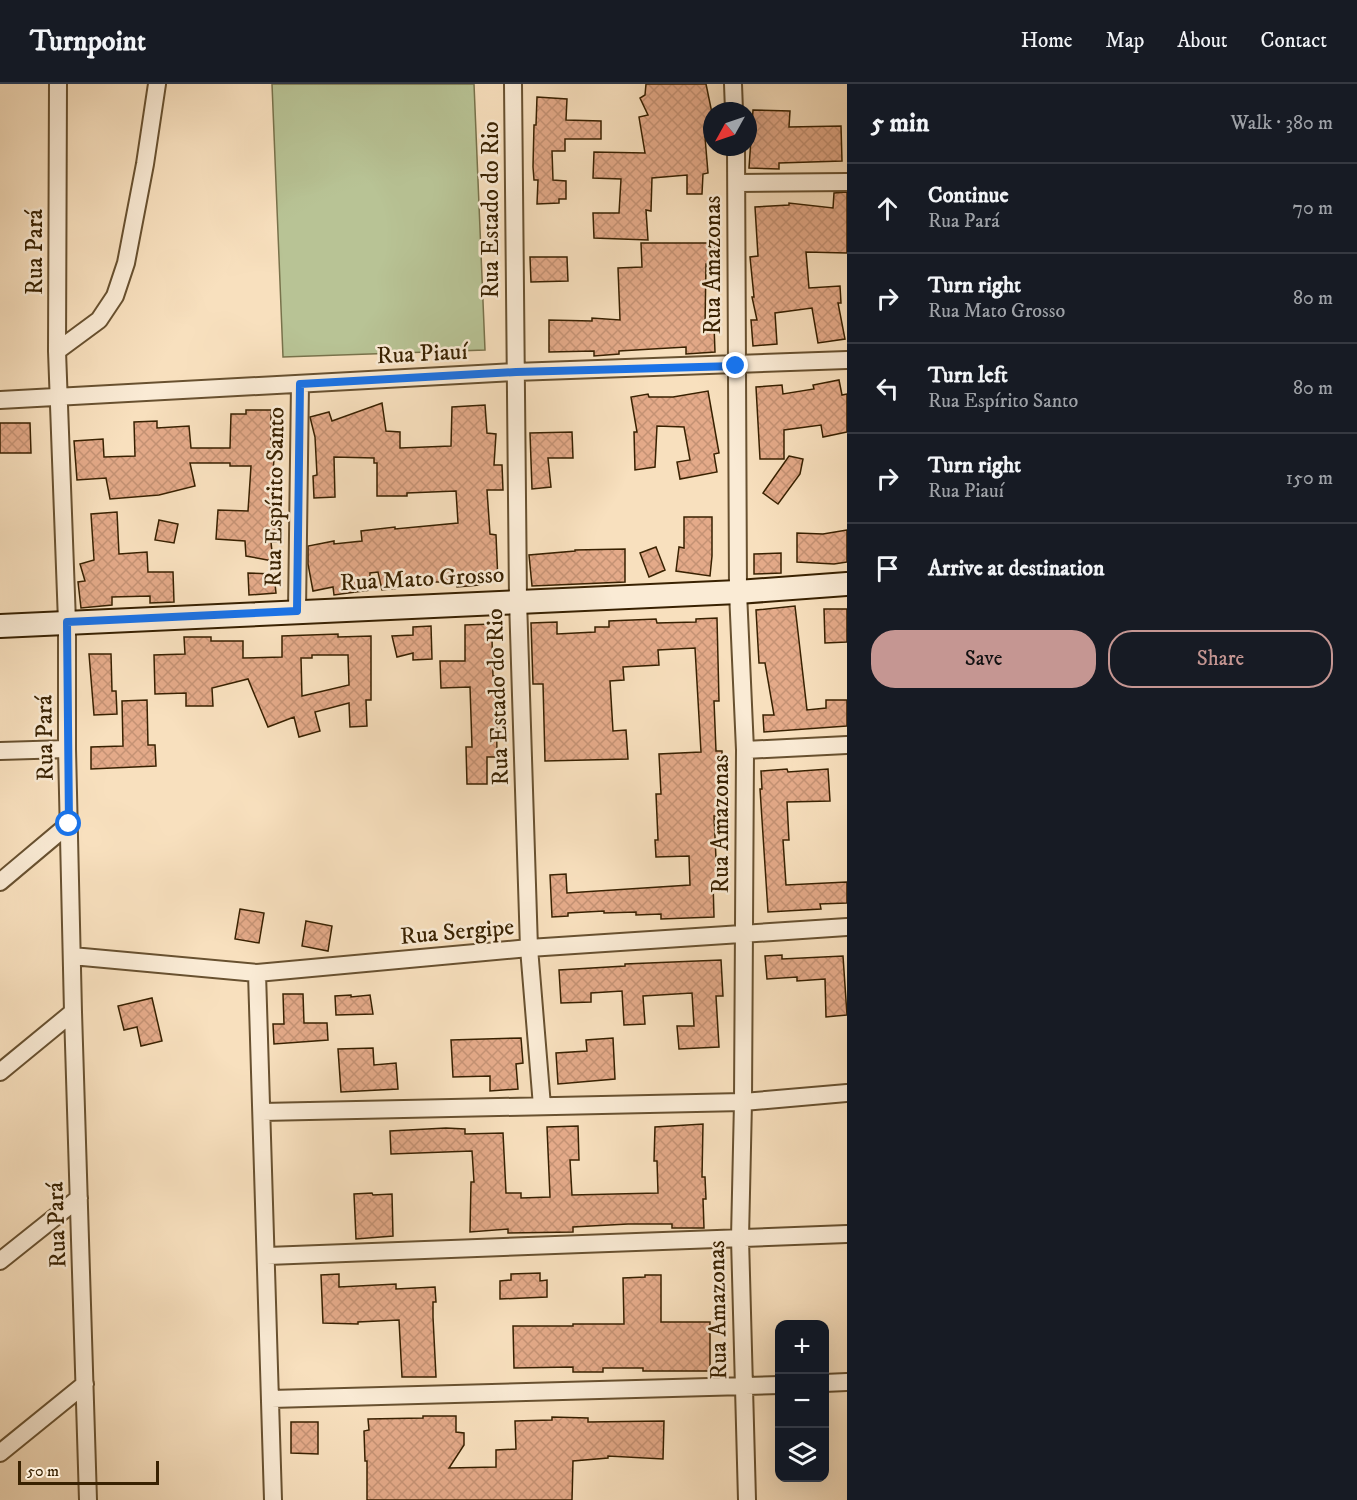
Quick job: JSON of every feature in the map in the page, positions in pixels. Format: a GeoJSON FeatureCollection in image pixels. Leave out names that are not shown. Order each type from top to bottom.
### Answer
{"type":"FeatureCollection","features":[{"type":"Feature","properties":{"kind":"street","name":"Rua Pará"},"geometry":{"type":"LineString","coordinates":[[58,84],[57,351],[67,622],[67,749],[73,1012],[88,1500]]}},
{"type":"Feature","properties":{"kind":"street"},"geometry":{"type":"LineString","coordinates":[[57,351],[99,320],[116,296],[126,263],[145,164],[157,84]]}},
{"type":"Feature","properties":{"kind":"street","name":"Rua Estado do Rio"},"geometry":{"type":"LineString","coordinates":[[513,84],[518,600],[529,948],[542,1106]]}},
{"type":"Feature","properties":{"kind":"street"},"geometry":{"type":"LineString","coordinates":[[733,84],[734,102]]}},
{"type":"Feature","properties":{"kind":"street","name":"Rua Amazonas"},"geometry":{"type":"LineString","coordinates":[[736,156],[738,592],[745,750],[740,1238],[747,1500]]}},
{"type":"Feature","properties":{"kind":"street"},"geometry":{"type":"LineString","coordinates":[[737,183],[847,182]]}},
{"type":"Feature","properties":{"kind":"street","name":"Rua Piauí"},"geometry":{"type":"LineString","coordinates":[[0,400],[516,372],[736,366],[847,360]]}},
{"type":"Feature","properties":{"kind":"street","name":"Rua Espírito Santo"},"geometry":{"type":"LineString","coordinates":[[297,611],[300,384]]}},
{"type":"Feature","properties":{"kind":"street","name":"Rua Mato Grosso"},"geometry":{"type":"LineString","coordinates":[[0,626],[518,600],[738,592],[847,584]]}},
{"type":"Feature","properties":{"kind":"street"},"geometry":{"type":"LineString","coordinates":[[745,750],[847,745]]}},
{"type":"Feature","properties":{"kind":"street"},"geometry":{"type":"LineString","coordinates":[[0,752],[67,749]]}},
{"type":"Feature","properties":{"kind":"street"},"geometry":{"type":"LineString","coordinates":[[0,882],[69,824]]}},
{"type":"Feature","properties":{"kind":"street","name":"Rua Sergipe"},"geometry":{"type":"LineString","coordinates":[[72,956],[257,973],[529,948],[847,927]]}},
{"type":"Feature","properties":{"kind":"street"},"geometry":{"type":"LineString","coordinates":[[257,973],[273,1500]]}},
{"type":"Feature","properties":{"kind":"street"},"geometry":{"type":"LineString","coordinates":[[0,1072],[73,1012]]}},
{"type":"Feature","properties":{"kind":"street"},"geometry":{"type":"LineString","coordinates":[[262,1112],[743,1102],[847,1093]]}},
{"type":"Feature","properties":{"kind":"street"},"geometry":{"type":"LineString","coordinates":[[0,1261],[79,1198]]}},
{"type":"Feature","properties":{"kind":"street"},"geometry":{"type":"LineString","coordinates":[[267,1256],[847,1234]]}},
{"type":"Feature","properties":{"kind":"street"},"geometry":{"type":"LineString","coordinates":[[829,1383],[847,1383]]}},
{"type":"Feature","properties":{"kind":"street"},"geometry":{"type":"LineString","coordinates":[[0,1453],[85,1384]]}},
{"type":"Feature","properties":{"kind":"street"},"geometry":{"type":"LineString","coordinates":[[271,1399],[775,1385]]}},
{"type":"Feature","properties":{"kind":"green space"},"geometry":{"type":"Polygon","coordinates":[[[272,84],[474,84],[485,350],[283,357],[272,84]]]}},
{"type":"Feature","properties":{"kind":"building"},"geometry":{"type":"Polygon","coordinates":[[[646,84],[706,84],[710,102],[703,102],[703,156],[707,156],[708,173],[703,174],[702,194],[687,194],[687,175],[652,178],[651,211],[646,210],[648,240],[594,238],[593,213],[619,213],[621,179],[593,178],[594,152],[645,153],[639,117],[648,115],[640,98],[645,95],[646,84]]]}},
{"type":"Feature","properties":{"kind":"building"},"geometry":{"type":"Polygon","coordinates":[[[537,97],[567,99],[566,120],[601,121],[601,139],[565,139],[565,151],[552,151],[553,180],[566,181],[566,199],[559,199],[559,203],[537,204],[538,180],[534,180],[533,167],[537,97]]]}},
{"type":"Feature","properties":{"kind":"building"},"geometry":{"type":"Polygon","coordinates":[[[757,110],[790,111],[789,127],[841,126],[842,161],[779,163],[779,169],[749,168],[750,156],[757,156],[757,110]]]}},
{"type":"Feature","properties":{"kind":"building"},"geometry":{"type":"Polygon","coordinates":[[[847,192],[847,253],[806,252],[809,288],[840,286],[841,303],[838,303],[845,339],[818,343],[812,308],[775,313],[777,344],[753,346],[751,320],[757,320],[752,297],[754,297],[750,257],[758,256],[755,207],[789,205],[789,203],[833,208],[834,193],[847,192]]]}},
{"type":"Feature","properties":{"kind":"building"},"geometry":{"type":"Polygon","coordinates":[[[641,243],[714,243],[714,264],[706,264],[705,326],[714,325],[715,352],[686,354],[686,347],[619,351],[619,354],[594,356],[594,351],[549,352],[549,320],[592,321],[592,318],[620,320],[618,268],[642,267],[641,243]]]}},
{"type":"Feature","properties":{"kind":"building"},"geometry":{"type":"Polygon","coordinates":[[[530,257],[567,257],[568,281],[531,282],[530,257]]]}},
{"type":"Feature","properties":{"kind":"building"},"geometry":{"type":"Polygon","coordinates":[[[839,380],[842,395],[847,394],[847,432],[823,437],[821,425],[784,430],[784,459],[760,459],[756,387],[782,385],[783,394],[814,389],[813,385],[839,380]]]}},
{"type":"Feature","properties":{"kind":"building"},"geometry":{"type":"Polygon","coordinates":[[[708,391],[719,453],[714,454],[717,472],[680,479],[677,462],[690,460],[684,427],[657,426],[655,467],[635,470],[634,432],[637,432],[631,397],[648,394],[649,397],[673,397],[708,391]]]}},
{"type":"Feature","properties":{"kind":"building"},"geometry":{"type":"Polygon","coordinates":[[[382,403],[386,431],[400,432],[400,448],[451,446],[452,407],[485,405],[487,433],[496,434],[494,465],[502,465],[503,490],[487,490],[490,534],[496,535],[498,582],[479,581],[479,585],[457,587],[456,582],[427,582],[427,586],[399,585],[399,588],[382,590],[378,572],[370,573],[370,590],[334,595],[333,587],[313,591],[308,564],[308,546],[334,541],[334,544],[362,541],[361,531],[458,523],[456,491],[407,493],[407,496],[377,496],[377,463],[374,463],[374,458],[334,457],[335,497],[314,498],[313,476],[317,475],[315,437],[310,417],[329,412],[332,421],[382,403]]]}},
{"type":"Feature","properties":{"kind":"building"},"geometry":{"type":"Polygon","coordinates":[[[246,410],[271,410],[271,449],[274,459],[270,511],[275,511],[276,542],[271,542],[273,561],[246,556],[245,541],[216,539],[218,510],[248,511],[251,466],[230,466],[230,463],[190,463],[195,486],[159,495],[110,499],[106,478],[77,480],[74,441],[103,439],[104,457],[135,456],[134,422],[157,421],[157,428],[189,426],[191,448],[230,448],[231,414],[246,414],[246,410]]]}},
{"type":"Feature","properties":{"kind":"building"},"geometry":{"type":"Polygon","coordinates":[[[0,423],[30,423],[31,453],[0,453],[0,423]]]}},
{"type":"Feature","properties":{"kind":"building"},"geometry":{"type":"Polygon","coordinates":[[[572,432],[573,458],[548,458],[551,487],[532,489],[530,433],[572,432]]]}},
{"type":"Feature","properties":{"kind":"building"},"geometry":{"type":"Polygon","coordinates":[[[789,456],[803,459],[800,474],[778,504],[763,493],[789,456]]]}},
{"type":"Feature","properties":{"kind":"building"},"geometry":{"type":"Polygon","coordinates":[[[117,512],[119,554],[147,552],[148,572],[173,572],[174,602],[150,603],[150,596],[112,597],[112,605],[81,608],[78,582],[85,581],[80,564],[94,560],[91,514],[117,512]]]}},
{"type":"Feature","properties":{"kind":"building"},"geometry":{"type":"Polygon","coordinates":[[[684,517],[712,517],[710,576],[676,571],[679,547],[684,548],[684,517]]]}},
{"type":"Feature","properties":{"kind":"building"},"geometry":{"type":"Polygon","coordinates":[[[159,520],[178,524],[174,543],[155,540],[159,520]]]}},
{"type":"Feature","properties":{"kind":"building"},"geometry":{"type":"Polygon","coordinates":[[[847,530],[847,562],[834,564],[797,562],[797,533],[823,534],[847,530]]]}},
{"type":"Feature","properties":{"kind":"building"},"geometry":{"type":"Polygon","coordinates":[[[656,547],[665,570],[649,577],[640,553],[656,547]]]}},
{"type":"Feature","properties":{"kind":"building"},"geometry":{"type":"Polygon","coordinates":[[[625,549],[625,582],[532,586],[529,555],[575,550],[625,549]]]}},
{"type":"Feature","properties":{"kind":"building"},"geometry":{"type":"Polygon","coordinates":[[[781,553],[781,573],[754,574],[754,554],[781,553]]]}},
{"type":"Feature","properties":{"kind":"building"},"geometry":{"type":"Polygon","coordinates":[[[248,573],[274,574],[276,593],[249,595],[248,573]]]}},
{"type":"Feature","properties":{"kind":"building"},"geometry":{"type":"Polygon","coordinates":[[[795,606],[807,710],[826,708],[826,700],[847,700],[847,726],[764,732],[763,715],[774,715],[765,663],[759,663],[756,610],[795,606]]]}},
{"type":"Feature","properties":{"kind":"building"},"geometry":{"type":"Polygon","coordinates":[[[824,609],[847,609],[847,642],[825,643],[824,609]]]}},
{"type":"Feature","properties":{"kind":"building"},"geometry":{"type":"Polygon","coordinates":[[[717,618],[719,701],[714,701],[716,751],[722,751],[723,784],[717,784],[719,816],[714,816],[717,880],[713,881],[714,917],[661,919],[661,914],[636,915],[636,912],[604,913],[604,911],[568,913],[568,916],[552,917],[550,875],[566,874],[567,893],[690,885],[689,856],[656,857],[655,840],[658,840],[656,794],[661,794],[659,754],[701,752],[695,648],[658,650],[659,665],[623,667],[624,680],[610,681],[613,731],[626,730],[628,759],[545,761],[543,684],[533,684],[531,623],[557,622],[557,634],[595,632],[595,627],[609,627],[609,621],[656,619],[657,623],[696,622],[696,619],[717,618]]]}},
{"type":"Feature","properties":{"kind":"building"},"geometry":{"type":"Polygon","coordinates":[[[493,624],[497,757],[487,757],[487,784],[467,784],[466,747],[472,747],[470,687],[441,688],[440,661],[465,661],[465,625],[493,624]]]}},
{"type":"Feature","properties":{"kind":"building"},"geometry":{"type":"Polygon","coordinates":[[[431,626],[432,659],[413,660],[413,653],[397,657],[392,636],[413,635],[413,627],[431,626]]]}},
{"type":"Feature","properties":{"kind":"building"},"geometry":{"type":"Polygon","coordinates":[[[338,634],[338,637],[371,636],[371,700],[366,700],[367,726],[350,727],[349,703],[315,712],[320,731],[299,737],[294,717],[268,727],[248,679],[212,688],[213,706],[186,706],[186,693],[155,694],[154,655],[185,654],[184,637],[211,637],[211,641],[243,641],[243,658],[282,657],[282,636],[338,634]],[[312,655],[312,658],[301,658],[302,696],[349,685],[348,655],[312,655]]]}},
{"type":"Feature","properties":{"kind":"building"},"geometry":{"type":"Polygon","coordinates":[[[89,654],[111,654],[112,691],[116,691],[117,714],[94,715],[89,654]]]}},
{"type":"Feature","properties":{"kind":"building"},"geometry":{"type":"Polygon","coordinates":[[[147,700],[148,745],[155,745],[156,766],[91,769],[91,747],[123,746],[122,701],[147,700]]]}},
{"type":"Feature","properties":{"kind":"building"},"geometry":{"type":"Polygon","coordinates":[[[787,769],[788,772],[828,769],[830,801],[787,802],[789,840],[783,840],[786,885],[847,882],[847,903],[820,904],[821,909],[768,912],[760,789],[762,789],[761,771],[787,769]]]}},
{"type":"Feature","properties":{"kind":"building"},"geometry":{"type":"Polygon","coordinates":[[[240,909],[264,913],[259,943],[235,939],[240,909]]]}},
{"type":"Feature","properties":{"kind":"building"},"geometry":{"type":"Polygon","coordinates":[[[306,921],[332,926],[328,951],[302,946],[306,921]]]}},
{"type":"Feature","properties":{"kind":"building"},"geometry":{"type":"Polygon","coordinates":[[[782,955],[782,959],[843,956],[847,1015],[826,1017],[825,979],[797,981],[797,977],[767,979],[765,956],[782,955]]]}},
{"type":"Feature","properties":{"kind":"building"},"geometry":{"type":"Polygon","coordinates":[[[721,960],[723,996],[716,996],[719,1047],[679,1049],[677,1026],[694,1026],[692,993],[643,996],[645,1024],[624,1025],[622,991],[591,993],[591,1002],[561,1003],[559,970],[625,966],[625,964],[721,960]]]}},
{"type":"Feature","properties":{"kind":"building"},"geometry":{"type":"Polygon","coordinates":[[[283,994],[303,994],[304,1023],[327,1023],[328,1040],[274,1044],[273,1024],[284,1024],[283,994]]]}},
{"type":"Feature","properties":{"kind":"building"},"geometry":{"type":"Polygon","coordinates":[[[351,995],[351,997],[370,995],[373,1014],[336,1015],[335,996],[351,995]]]}},
{"type":"Feature","properties":{"kind":"building"},"geometry":{"type":"Polygon","coordinates":[[[152,998],[162,1041],[141,1046],[137,1027],[124,1030],[118,1006],[152,998]]]}},
{"type":"Feature","properties":{"kind":"building"},"geometry":{"type":"Polygon","coordinates":[[[521,1038],[523,1063],[516,1064],[518,1089],[490,1091],[490,1076],[453,1077],[451,1040],[521,1038]]]}},
{"type":"Feature","properties":{"kind":"building"},"geometry":{"type":"Polygon","coordinates":[[[613,1038],[615,1079],[558,1084],[556,1053],[587,1051],[586,1040],[613,1038]]]}},
{"type":"Feature","properties":{"kind":"building"},"geometry":{"type":"Polygon","coordinates":[[[373,1048],[374,1065],[396,1063],[398,1089],[341,1092],[338,1049],[373,1048]]]}},
{"type":"Feature","properties":{"kind":"building"},"geometry":{"type":"Polygon","coordinates":[[[703,1124],[702,1177],[705,1177],[706,1199],[703,1199],[704,1228],[672,1228],[672,1224],[628,1224],[573,1227],[573,1232],[508,1233],[508,1229],[470,1232],[471,1182],[474,1182],[472,1151],[391,1154],[390,1131],[446,1128],[465,1129],[465,1134],[503,1133],[506,1193],[521,1193],[521,1198],[550,1197],[547,1127],[578,1126],[579,1160],[570,1160],[572,1195],[658,1193],[657,1161],[654,1161],[655,1127],[703,1124]]]}},
{"type":"Feature","properties":{"kind":"building"},"geometry":{"type":"Polygon","coordinates":[[[372,1193],[373,1195],[392,1194],[393,1236],[356,1239],[354,1194],[372,1193]]]}},
{"type":"Feature","properties":{"kind":"building"},"geometry":{"type":"Polygon","coordinates":[[[540,1273],[540,1281],[547,1280],[547,1297],[500,1299],[500,1281],[511,1280],[511,1274],[540,1273]]]}},
{"type":"Feature","properties":{"kind":"building"},"geometry":{"type":"Polygon","coordinates":[[[339,1274],[339,1287],[396,1284],[396,1289],[435,1287],[436,1302],[433,1302],[433,1317],[436,1377],[402,1377],[399,1320],[358,1322],[358,1324],[323,1323],[321,1275],[339,1274]]]}},
{"type":"Feature","properties":{"kind":"building"},"geometry":{"type":"Polygon","coordinates":[[[645,1275],[661,1275],[661,1322],[710,1322],[710,1371],[643,1371],[643,1368],[603,1368],[603,1372],[573,1372],[573,1367],[514,1368],[513,1326],[624,1324],[623,1278],[645,1277],[645,1275]]]}},
{"type":"Feature","properties":{"kind":"building"},"geometry":{"type":"Polygon","coordinates":[[[423,1416],[456,1416],[456,1432],[464,1433],[464,1445],[449,1468],[496,1467],[496,1450],[516,1449],[515,1421],[552,1420],[552,1417],[588,1418],[588,1422],[664,1421],[663,1459],[608,1456],[608,1458],[573,1461],[572,1500],[367,1500],[364,1431],[369,1430],[368,1419],[423,1418],[423,1416]]]}},
{"type":"Feature","properties":{"kind":"building"},"geometry":{"type":"Polygon","coordinates":[[[291,1422],[318,1422],[318,1454],[291,1453],[291,1422]]]}},
{"type":"Feature","properties":{"kind":"route"},"geometry":{"type":"LineString","coordinates":[[69,824],[67,622],[297,611],[300,384],[516,372],[736,366]]}}]}
